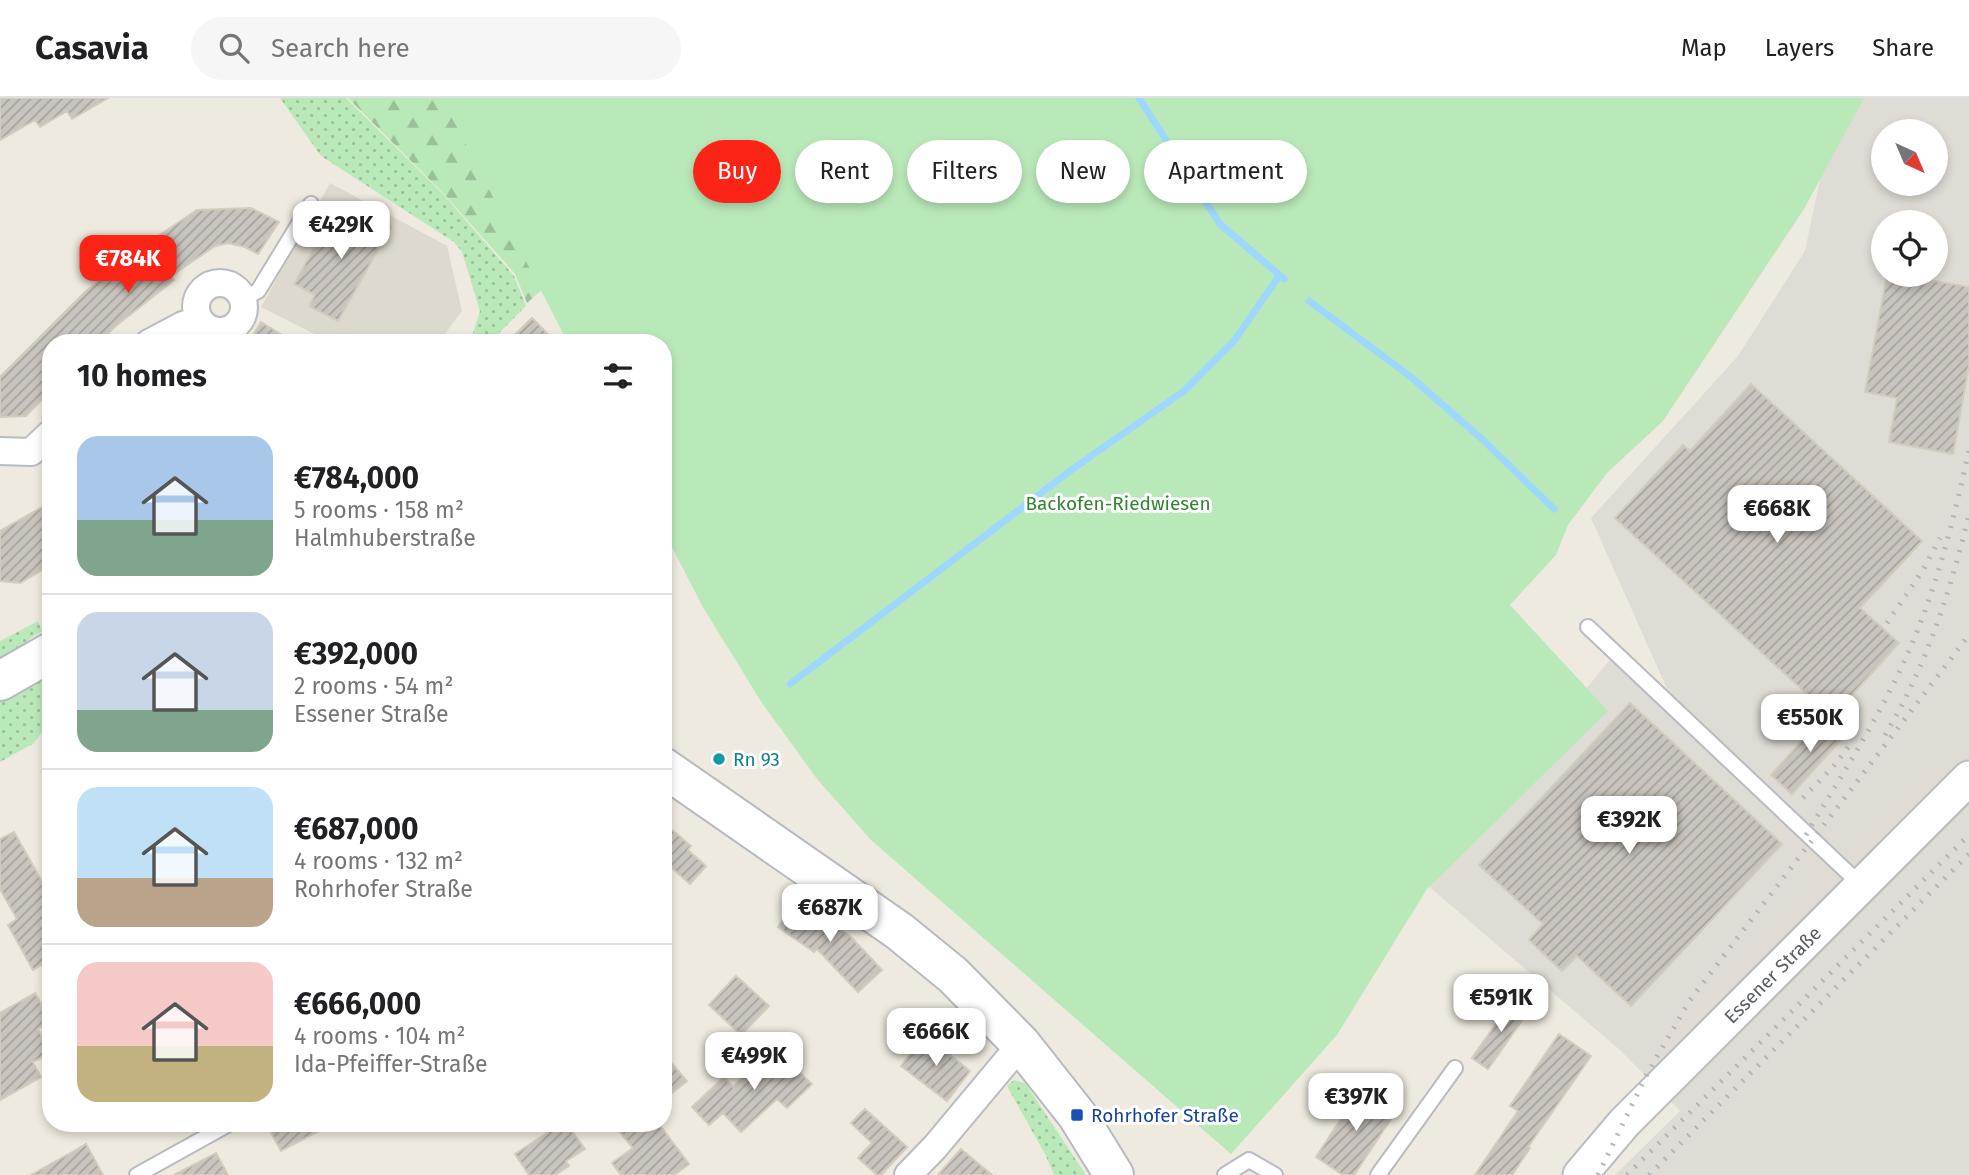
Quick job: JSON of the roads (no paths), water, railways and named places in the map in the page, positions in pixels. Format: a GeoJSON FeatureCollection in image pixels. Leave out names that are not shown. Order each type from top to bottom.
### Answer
{"type":"FeatureCollection","features":[{"type":"Feature","properties":{"kind":"main road"},"geometry":{"type":"LineString","coordinates":[[0,681],[42,657]]}},
{"type":"Feature","properties":{"kind":"main road"},"geometry":{"type":"LineString","coordinates":[[672,780],[899,930],[953,975],[1021,1044],[1077,1115],[1114,1175]]}},
{"type":"Feature","properties":{"kind":"street"},"geometry":{"type":"LineString","coordinates":[[225,284],[239,292],[242,299],[244,306],[239,321],[227,330],[211,329],[200,320],[196,304],[210,286],[225,284]]}},
{"type":"Feature","properties":{"kind":"street"},"geometry":{"type":"LineString","coordinates":[[166,334],[200,320]]}},
{"type":"Feature","properties":{"kind":"street"},"geometry":{"type":"LineString","coordinates":[[0,451],[31,452],[42,442]]}},
{"type":"Feature","properties":{"kind":"street","name":"Essener Straße"},"geometry":{"type":"LineString","coordinates":[[1580,1175],[1624,1123],[1969,778]]}},
{"type":"Feature","properties":{"kind":"street"},"geometry":{"type":"LineString","coordinates":[[908,1175],[935,1147],[1021,1044]]}},
{"type":"Feature","properties":{"kind":"lane"},"geometry":{"type":"LineString","coordinates":[[242,299],[258,291],[311,204]]}},
{"type":"Feature","properties":{"kind":"lane"},"geometry":{"type":"LineString","coordinates":[[1588,628],[1861,885]]}},
{"type":"Feature","properties":{"kind":"lane"},"geometry":{"type":"LineString","coordinates":[[1378,1175],[1455,1068]]}},
{"type":"Feature","properties":{"kind":"lane"},"geometry":{"type":"LineString","coordinates":[[137,1175],[215,1132]]}},
{"type":"Feature","properties":{"kind":"lane"},"geometry":{"type":"LineString","coordinates":[[1225,1175],[1249,1160],[1275,1175]]}},
{"type":"Feature","properties":{"kind":"waterway"},"geometry":{"type":"LineString","coordinates":[[1139,98],[1220,224],[1284,279]]}},
{"type":"Feature","properties":{"kind":"waterway"},"geometry":{"type":"LineString","coordinates":[[790,684],[1074,468],[1184,391],[1234,341],[1279,276]]}},
{"type":"Feature","properties":{"kind":"waterway"},"geometry":{"type":"LineString","coordinates":[[1309,301],[1411,377],[1483,440],[1554,509]]}},
{"type":"Feature","properties":{"kind":"railway"},"geometry":{"type":"LineString","coordinates":[[1806,835],[1877,715],[1903,665],[1946,546],[1969,450]]}},
{"type":"Feature","properties":{"kind":"railway"},"geometry":{"type":"LineString","coordinates":[[1885,735],[1913,682],[1936,628],[1969,514]]}},
{"type":"Feature","properties":{"kind":"railway"},"geometry":{"type":"LineString","coordinates":[[1887,623],[1923,570],[1940,538]]}},
{"type":"Feature","properties":{"kind":"railway"},"geometry":{"type":"LineString","coordinates":[[1598,1175],[1648,1072],[1690,1000],[1969,635]]}},
{"type":"Feature","properties":{"kind":"railway"},"geometry":{"type":"LineString","coordinates":[[1803,798],[1850,745]]}},
{"type":"Feature","properties":{"kind":"railway"},"geometry":{"type":"LineString","coordinates":[[1627,1175],[1969,835]]}},
{"type":"Feature","properties":{"kind":"railway"},"geometry":{"type":"LineString","coordinates":[[1649,1175],[1969,854]]}},
{"type":"Feature","properties":{"kind":"place","name":"Rn 93"},"geometry":{"type":"Point","coordinates":[719,759]}},
{"type":"Feature","properties":{"kind":"place","name":"Rohrhofer Straße"},"geometry":{"type":"Point","coordinates":[1077,1115]}},
{"type":"Feature","properties":{"kind":"park label","name":"Backofen-Riedwiesen"},"geometry":{"type":"Point","coordinates":[1118,503]}}]}
